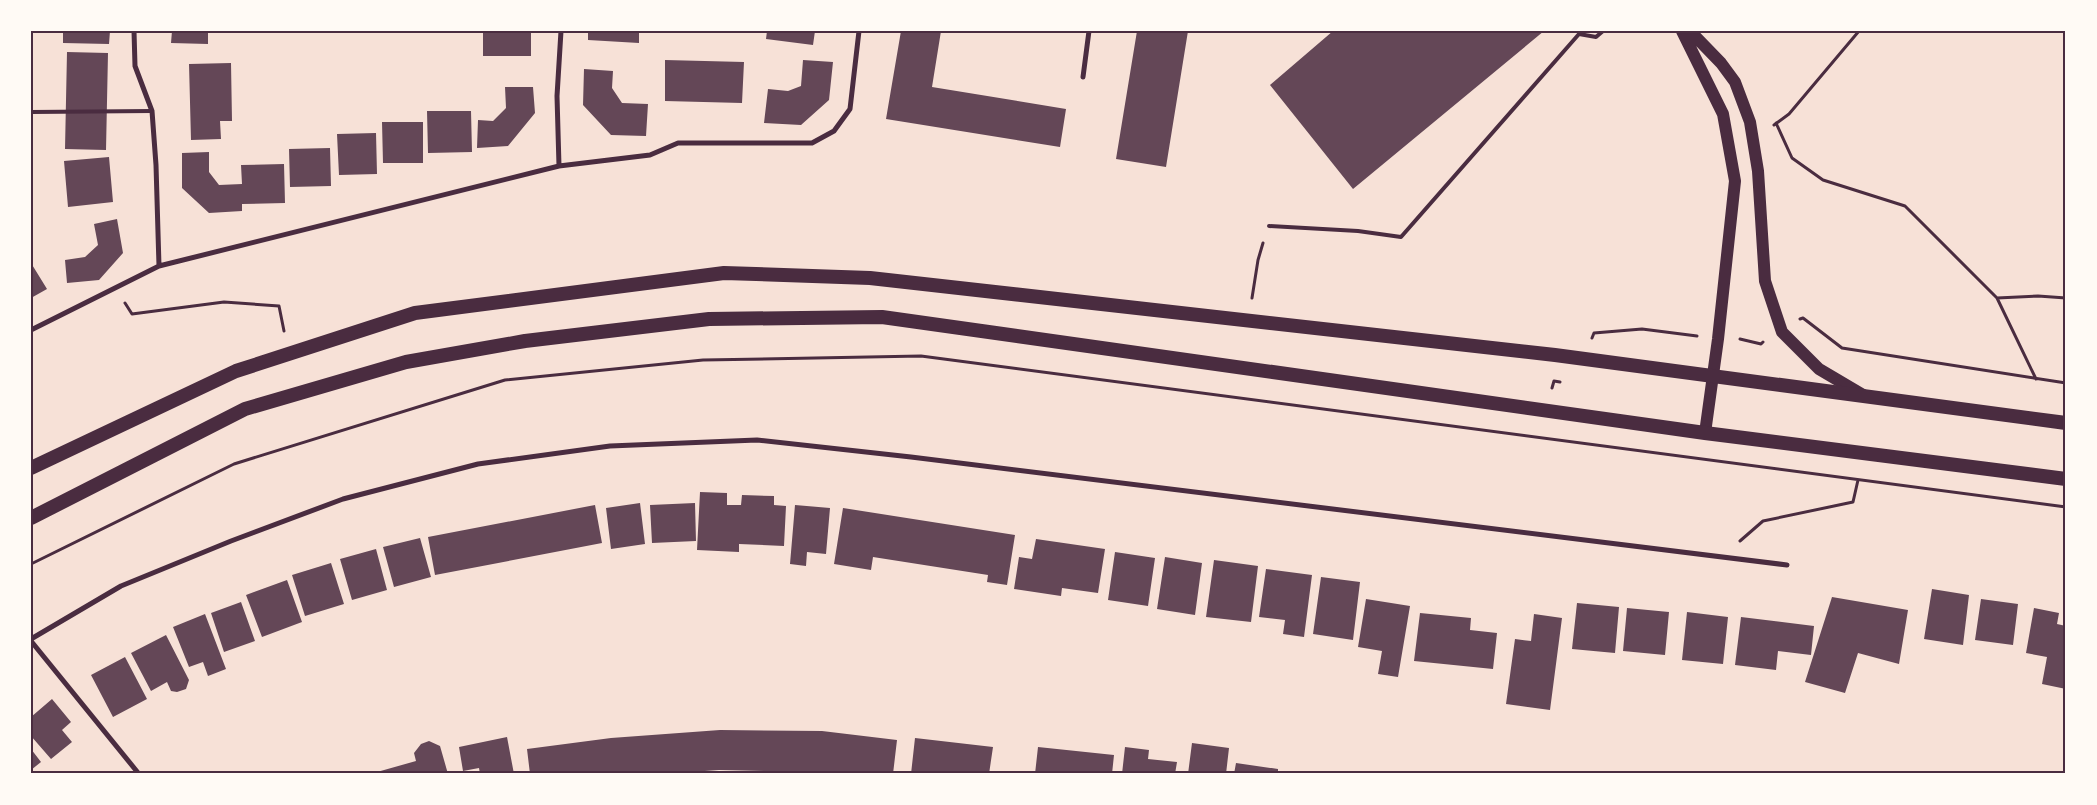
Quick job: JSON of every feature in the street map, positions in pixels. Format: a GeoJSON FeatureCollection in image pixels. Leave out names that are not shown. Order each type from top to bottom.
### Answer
{"type":"FeatureCollection","features":[{"type":"Feature","properties":{"kind":"highway"},"geometry":{"type":"LineString","coordinates":[[31,468],[236,371],[414,313],[724,273],[870,278],[1555,355],[2066,423]]}},
{"type":"Feature","properties":{"kind":"highway"},"geometry":{"type":"LineString","coordinates":[[31,518],[245,409],[387,367],[526,341],[709,319],[882,317],[1705,433],[2066,479]]}},
{"type":"Feature","properties":{"kind":"main road"},"geometry":{"type":"LineString","coordinates":[[1682,31],[1723,114],[1735,181],[1705,433]]}},
{"type":"Feature","properties":{"kind":"main road"},"geometry":{"type":"LineString","coordinates":[[1690,31],[1722,63],[1735,82],[1750,122],[1758,171],[1765,281],[1782,332],[1819,369],[1864,396]]}},
{"type":"Feature","properties":{"kind":"street"},"geometry":{"type":"LineString","coordinates":[[134,31],[135,66],[152,111],[156,165],[159,266]]}},
{"type":"Feature","properties":{"kind":"street"},"geometry":{"type":"LineString","coordinates":[[559,166],[557,96],[561,31]]}},
{"type":"Feature","properties":{"kind":"street"},"geometry":{"type":"LineString","coordinates":[[31,330],[159,266],[559,166],[650,155],[678,143],[812,143],[834,131],[850,108],[859,31]]}},
{"type":"Feature","properties":{"kind":"street"},"geometry":{"type":"LineString","coordinates":[[1084,77],[1090,31]]}},
{"type":"Feature","properties":{"kind":"street"},"geometry":{"type":"LineString","coordinates":[[140,774],[31,640],[121,586],[343,499],[478,464],[610,446],[757,440],[911,457],[1787,565]]}},
{"type":"Feature","properties":{"kind":"lane"},"geometry":{"type":"LineString","coordinates":[[1269,226],[1358,231],[1401,238],[1579,33],[1596,37],[1603,31]]}},
{"type":"Feature","properties":{"kind":"lane"},"geometry":{"type":"LineString","coordinates":[[31,112],[152,111]]}},
{"type":"Feature","properties":{"kind":"path"},"geometry":{"type":"LineString","coordinates":[[1753,139],[1789,114],[1859,31]]}},
{"type":"Feature","properties":{"kind":"path"},"geometry":{"type":"LineString","coordinates":[[1776,124],[1792,158],[1823,180],[1905,206],[1998,298],[2037,379]]}},
{"type":"Feature","properties":{"kind":"path"},"geometry":{"type":"LineString","coordinates":[[1255,276],[1258,260]]}},
{"type":"Feature","properties":{"kind":"path"},"geometry":{"type":"LineString","coordinates":[[115,288],[132,314],[224,302],[279,306],[288,354]]}},
{"type":"Feature","properties":{"kind":"path"},"geometry":{"type":"LineString","coordinates":[[1998,298],[2038,296],[2066,298]]}},
{"type":"Feature","properties":{"kind":"path"},"geometry":{"type":"LineString","coordinates":[[1803,318],[1842,348],[2066,383]]}},
{"type":"Feature","properties":{"kind":"path"},"geometry":{"type":"LineString","coordinates":[[31,564],[234,464],[505,380],[703,360],[921,356],[2066,507]]}},
{"type":"Feature","properties":{"kind":"path"},"geometry":{"type":"LineString","coordinates":[[1720,557],[1762,521],[1853,502],[1858,480]]}},
{"type":"Feature","properties":{"kind":"building"},"geometry":{"type":"Polygon","coordinates":[[[63,31],[110,31],[109,44],[63,43],[63,31]]]}},
{"type":"Feature","properties":{"kind":"building"},"geometry":{"type":"Polygon","coordinates":[[[172,31],[208,31],[208,44],[171,43],[172,31]]]}},
{"type":"Feature","properties":{"kind":"building"},"geometry":{"type":"Polygon","coordinates":[[[483,31],[531,31],[531,56],[483,56],[483,31]]]}},
{"type":"Feature","properties":{"kind":"building"},"geometry":{"type":"Polygon","coordinates":[[[588,31],[639,31],[639,43],[588,40],[588,31]]]}},
{"type":"Feature","properties":{"kind":"building"},"geometry":{"type":"Polygon","coordinates":[[[767,31],[815,31],[813,45],[766,39],[767,31]]]}},
{"type":"Feature","properties":{"kind":"building"},"geometry":{"type":"Polygon","coordinates":[[[901,31],[941,31],[932,87],[1066,109],[1060,147],[886,119],[901,31]]]}},
{"type":"Feature","properties":{"kind":"building"},"geometry":{"type":"Polygon","coordinates":[[[1137,31],[1188,31],[1166,167],[1116,159],[1137,31]]]}},
{"type":"Feature","properties":{"kind":"building"},"geometry":{"type":"Polygon","coordinates":[[[1333,31],[1544,31],[1353,189],[1270,85],[1333,31]]]}},
{"type":"Feature","properties":{"kind":"building"},"geometry":{"type":"Polygon","coordinates":[[[67,52],[108,53],[106,150],[65,149],[67,52]]]}},
{"type":"Feature","properties":{"kind":"building"},"geometry":{"type":"Polygon","coordinates":[[[665,60],[744,62],[742,103],[665,101],[665,60]]]}},
{"type":"Feature","properties":{"kind":"building"},"geometry":{"type":"Polygon","coordinates":[[[803,60],[833,62],[829,100],[801,125],[764,123],[768,89],[788,91],[801,86],[803,60]]]}},
{"type":"Feature","properties":{"kind":"building"},"geometry":{"type":"Polygon","coordinates":[[[231,63],[232,121],[220,121],[221,139],[191,140],[189,64],[231,63]]]}},
{"type":"Feature","properties":{"kind":"building"},"geometry":{"type":"Polygon","coordinates":[[[584,69],[613,71],[612,88],[622,103],[648,104],[646,136],[611,135],[583,105],[584,69]]]}},
{"type":"Feature","properties":{"kind":"building"},"geometry":{"type":"Polygon","coordinates":[[[505,87],[533,87],[535,113],[508,146],[477,148],[478,120],[493,121],[506,108],[505,87]]]}},
{"type":"Feature","properties":{"kind":"building"},"geometry":{"type":"Polygon","coordinates":[[[427,111],[471,111],[472,152],[428,153],[427,111]]]}},
{"type":"Feature","properties":{"kind":"building"},"geometry":{"type":"Polygon","coordinates":[[[382,122],[423,122],[423,163],[383,163],[382,122]]]}},
{"type":"Feature","properties":{"kind":"building"},"geometry":{"type":"Polygon","coordinates":[[[376,133],[377,174],[339,175],[337,134],[376,133]]]}},
{"type":"Feature","properties":{"kind":"building"},"geometry":{"type":"Polygon","coordinates":[[[330,148],[331,186],[290,187],[289,149],[330,148]]]}},
{"type":"Feature","properties":{"kind":"building"},"geometry":{"type":"Polygon","coordinates":[[[209,152],[209,172],[219,185],[242,184],[241,165],[284,164],[285,203],[242,204],[242,211],[209,213],[182,188],[182,153],[209,152]]]}},
{"type":"Feature","properties":{"kind":"building"},"geometry":{"type":"Polygon","coordinates":[[[109,157],[113,202],[68,207],[64,161],[109,157]]]}},
{"type":"Feature","properties":{"kind":"building"},"geometry":{"type":"Polygon","coordinates":[[[117,219],[123,253],[99,280],[67,283],[65,260],[85,257],[98,245],[94,224],[117,219]]]}},
{"type":"Feature","properties":{"kind":"building"},"geometry":{"type":"Polygon","coordinates":[[[31,263],[47,289],[31,298],[31,263]]]}},
{"type":"Feature","properties":{"kind":"building"},"geometry":{"type":"Polygon","coordinates":[[[700,492],[727,493],[727,505],[741,505],[742,495],[774,496],[774,505],[786,506],[784,546],[739,544],[739,552],[697,550],[700,492]]]}},
{"type":"Feature","properties":{"kind":"building"},"geometry":{"type":"Polygon","coordinates":[[[640,503],[645,544],[611,549],[606,508],[640,503]]]}},
{"type":"Feature","properties":{"kind":"building"},"geometry":{"type":"Polygon","coordinates":[[[695,503],[696,541],[652,543],[650,505],[695,503]]]}},
{"type":"Feature","properties":{"kind":"building"},"geometry":{"type":"Polygon","coordinates":[[[595,505],[602,543],[435,575],[428,537],[595,505]]]}},
{"type":"Feature","properties":{"kind":"building"},"geometry":{"type":"Polygon","coordinates":[[[795,505],[830,508],[826,554],[807,552],[806,566],[790,564],[795,505]]]}},
{"type":"Feature","properties":{"kind":"building"},"geometry":{"type":"Polygon","coordinates":[[[843,508],[1015,535],[1007,585],[987,582],[988,575],[873,557],[871,570],[834,564],[843,508]]]}},
{"type":"Feature","properties":{"kind":"building"},"geometry":{"type":"Polygon","coordinates":[[[420,538],[431,577],[394,587],[383,547],[420,538]]]}},
{"type":"Feature","properties":{"kind":"building"},"geometry":{"type":"Polygon","coordinates":[[[1036,539],[1105,549],[1098,593],[1062,588],[1061,596],[1014,589],[1019,557],[1032,559],[1036,539]]]}},
{"type":"Feature","properties":{"kind":"building"},"geometry":{"type":"Polygon","coordinates":[[[376,549],[387,590],[352,600],[340,559],[376,549]]]}},
{"type":"Feature","properties":{"kind":"building"},"geometry":{"type":"Polygon","coordinates":[[[1115,552],[1155,558],[1148,606],[1108,600],[1115,552]]]}},
{"type":"Feature","properties":{"kind":"building"},"geometry":{"type":"Polygon","coordinates":[[[1165,557],[1202,563],[1195,615],[1157,609],[1165,557]]]}},
{"type":"Feature","properties":{"kind":"building"},"geometry":{"type":"Polygon","coordinates":[[[1214,560],[1258,566],[1251,622],[1206,617],[1214,560]]]}},
{"type":"Feature","properties":{"kind":"building"},"geometry":{"type":"Polygon","coordinates":[[[331,563],[344,604],[305,616],[292,575],[331,563]]]}},
{"type":"Feature","properties":{"kind":"building"},"geometry":{"type":"Polygon","coordinates":[[[1266,569],[1312,575],[1304,637],[1283,634],[1285,620],[1259,617],[1266,569]]]}},
{"type":"Feature","properties":{"kind":"building"},"geometry":{"type":"Polygon","coordinates":[[[1321,577],[1360,582],[1353,640],[1313,634],[1321,577]]]}},
{"type":"Feature","properties":{"kind":"building"},"geometry":{"type":"Polygon","coordinates":[[[287,580],[302,622],[262,637],[246,595],[287,580]]]}},
{"type":"Feature","properties":{"kind":"building"},"geometry":{"type":"Polygon","coordinates":[[[1932,589],[1969,595],[1963,645],[1924,639],[1932,589]]]}},
{"type":"Feature","properties":{"kind":"building"},"geometry":{"type":"Polygon","coordinates":[[[1832,597],[1908,610],[1899,664],[1858,653],[1845,693],[1805,682],[1832,597]]]}},
{"type":"Feature","properties":{"kind":"building"},"geometry":{"type":"Polygon","coordinates":[[[1366,599],[1410,606],[1398,677],[1378,674],[1382,651],[1358,647],[1366,599]]]}},
{"type":"Feature","properties":{"kind":"building"},"geometry":{"type":"Polygon","coordinates":[[[1981,599],[2018,604],[2013,645],[1975,640],[1981,599]]]}},
{"type":"Feature","properties":{"kind":"building"},"geometry":{"type":"Polygon","coordinates":[[[241,602],[255,641],[224,652],[211,613],[241,602]]]}},
{"type":"Feature","properties":{"kind":"building"},"geometry":{"type":"Polygon","coordinates":[[[1577,603],[1619,607],[1615,653],[1572,649],[1577,603]]]}},
{"type":"Feature","properties":{"kind":"building"},"geometry":{"type":"Polygon","coordinates":[[[1627,608],[1669,612],[1665,655],[1623,651],[1627,608]]]}},
{"type":"Feature","properties":{"kind":"building"},"geometry":{"type":"Polygon","coordinates":[[[2034,608],[2059,613],[2057,624],[2066,626],[2066,689],[2042,684],[2047,657],[2026,653],[2034,608]]]}},
{"type":"Feature","properties":{"kind":"building"},"geometry":{"type":"Polygon","coordinates":[[[1687,612],[1728,617],[1723,664],[1682,660],[1687,612]]]}},
{"type":"Feature","properties":{"kind":"building"},"geometry":{"type":"Polygon","coordinates":[[[1420,613],[1471,618],[1470,630],[1497,633],[1493,669],[1414,661],[1420,613]]]}},
{"type":"Feature","properties":{"kind":"building"},"geometry":{"type":"Polygon","coordinates":[[[205,614],[226,669],[208,676],[203,662],[189,667],[173,627],[205,614]]]}},
{"type":"Feature","properties":{"kind":"building"},"geometry":{"type":"Polygon","coordinates":[[[1534,614],[1562,618],[1550,710],[1506,704],[1515,639],[1531,641],[1534,614]]]}},
{"type":"Feature","properties":{"kind":"building"},"geometry":{"type":"Polygon","coordinates":[[[1741,617],[1814,626],[1811,655],[1778,651],[1776,670],[1735,665],[1741,617]]]}},
{"type":"Feature","properties":{"kind":"building"},"geometry":{"type":"Polygon","coordinates":[[[166,635],[189,680],[186,689],[177,692],[171,691],[167,682],[151,691],[131,653],[166,635]]]}},
{"type":"Feature","properties":{"kind":"building"},"geometry":{"type":"Polygon","coordinates":[[[125,657],[147,699],[113,717],[91,675],[125,657]]]}},
{"type":"Feature","properties":{"kind":"building"},"geometry":{"type":"Polygon","coordinates":[[[52,699],[71,722],[62,730],[72,742],[51,759],[31,736],[31,717],[52,699]]]}},
{"type":"Feature","properties":{"kind":"building"},"geometry":{"type":"Polygon","coordinates":[[[720,730],[822,731],[897,740],[893,774],[719,770],[662,774],[530,774],[527,749],[611,738],[720,730]]]}},
{"type":"Feature","properties":{"kind":"building"},"geometry":{"type":"Polygon","coordinates":[[[507,737],[514,774],[480,774],[479,768],[463,771],[459,747],[507,737]]]}},
{"type":"Feature","properties":{"kind":"building"},"geometry":{"type":"Polygon","coordinates":[[[915,738],[993,747],[989,774],[911,774],[915,738]]]}},
{"type":"Feature","properties":{"kind":"building"},"geometry":{"type":"Polygon","coordinates":[[[429,741],[440,746],[448,774],[378,774],[377,772],[416,761],[414,753],[421,744],[429,741]]]}},
{"type":"Feature","properties":{"kind":"building"},"geometry":{"type":"Polygon","coordinates":[[[1192,743],[1229,748],[1226,774],[1188,774],[1192,743]]]}},
{"type":"Feature","properties":{"kind":"building"},"geometry":{"type":"Polygon","coordinates":[[[1038,747],[1114,755],[1112,774],[1035,774],[1038,747]]]}},
{"type":"Feature","properties":{"kind":"building"},"geometry":{"type":"Polygon","coordinates":[[[1125,747],[1149,750],[1148,759],[1177,762],[1175,774],[1122,774],[1125,747]]]}},
{"type":"Feature","properties":{"kind":"building"},"geometry":{"type":"Polygon","coordinates":[[[31,749],[41,762],[31,770],[31,749]]]}},
{"type":"Feature","properties":{"kind":"building"},"geometry":{"type":"Polygon","coordinates":[[[1236,763],[1278,769],[1278,774],[1234,774],[1236,763]]]}}]}
